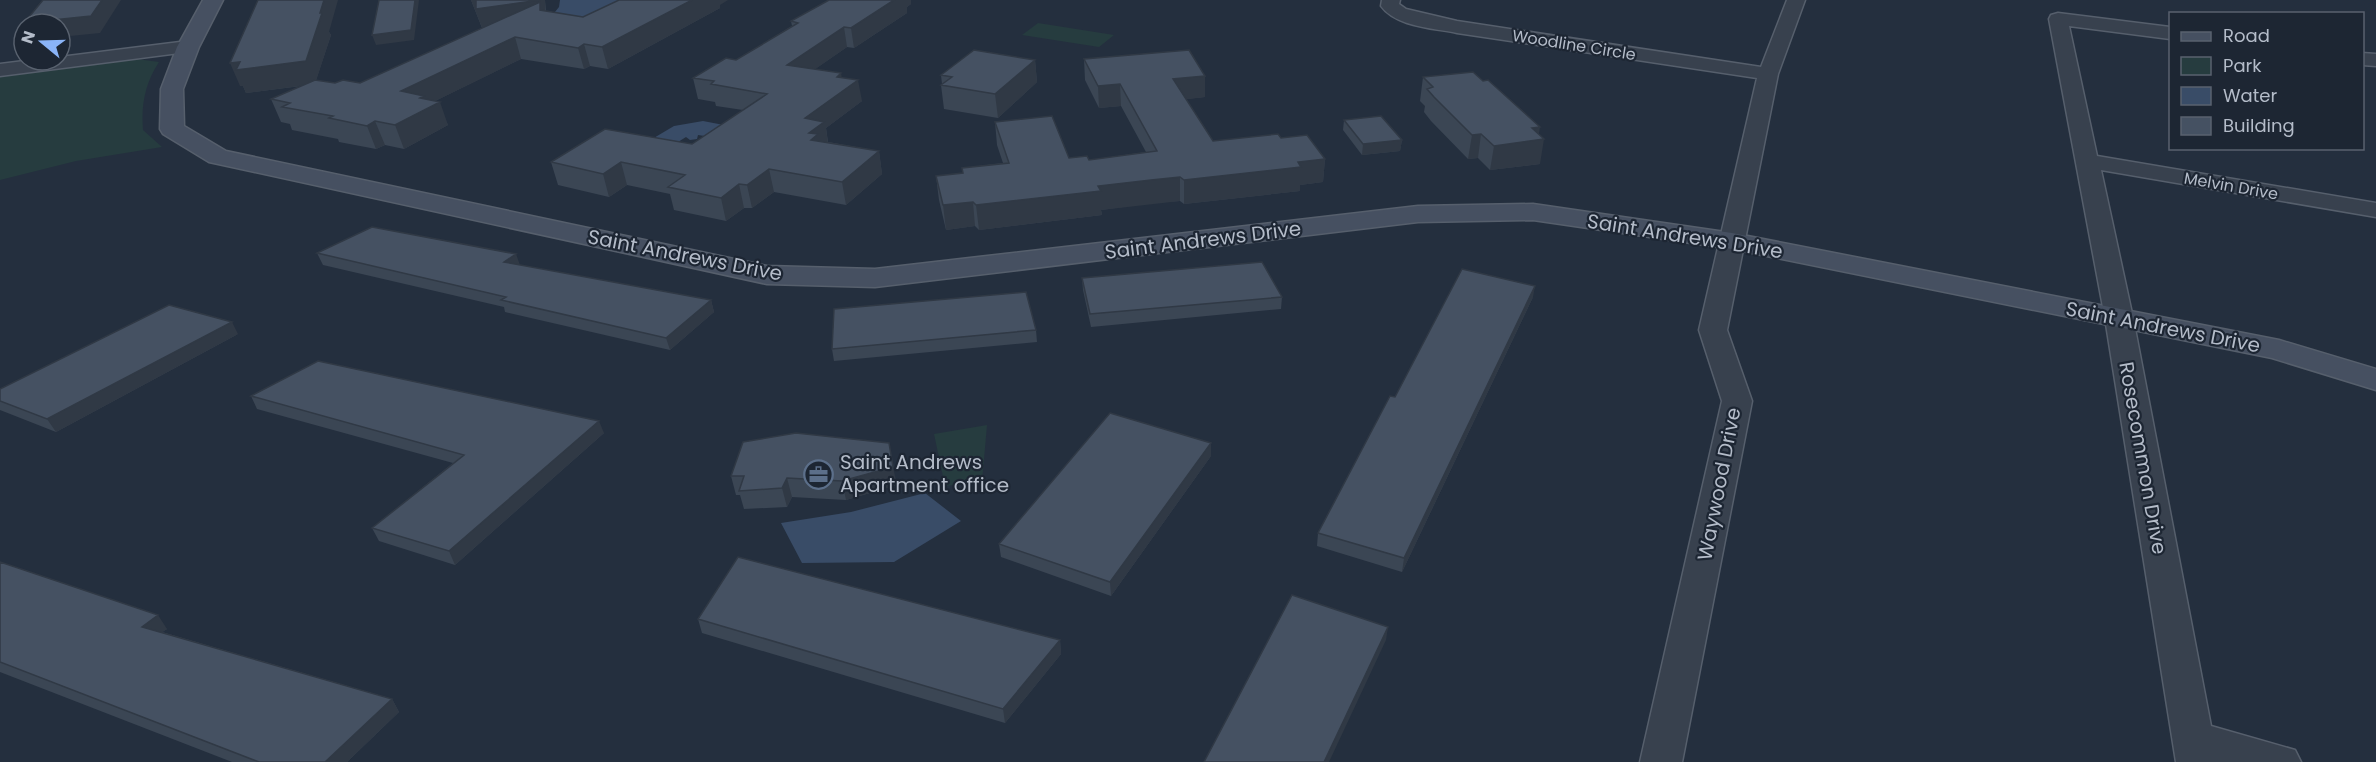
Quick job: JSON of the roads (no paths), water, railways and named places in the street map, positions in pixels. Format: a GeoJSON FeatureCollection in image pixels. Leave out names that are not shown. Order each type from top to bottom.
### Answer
{"type":"FeatureCollection","features":[{"type":"Feature","properties":{"kind":"street","name":"Saint Andrews Drive"},"geometry":{"type":"LineString","coordinates":[[213,0],[188,47],[172,89],[172,129],[218,157],[767,275],[875,278],[1418,214],[1533,212],[1732,241],[2119,318],[2279,350],[2376,380]]}},
{"type":"Feature","properties":{"kind":"street","name":"Woodline Circle"},"geometry":{"type":"LineString","coordinates":[[1391,0],[1390,6],[1399,13],[1458,27],[1768,74]]}},
{"type":"Feature","properties":{"kind":"street","name":"Waywood Drive"},"geometry":{"type":"LineString","coordinates":[[1661,762],[1737,401],[1713,330],[1768,74],[1796,0]]}},
{"type":"Feature","properties":{"kind":"street","name":"Rosecommon Drive"},"geometry":{"type":"LineString","coordinates":[[2169,33],[2058,19],[2119,318],[2194,750]]}},
{"type":"Feature","properties":{"kind":"street"},"geometry":{"type":"LineString","coordinates":[[0,70],[188,47]]}},
{"type":"Feature","properties":{"kind":"street","name":"Melvin Drive"},"geometry":{"type":"LineString","coordinates":[[2086,162],[2376,210]]}},
{"type":"Feature","properties":{"kind":"street"},"geometry":{"type":"LineString","coordinates":[[2194,750],[2280,762]]}},
{"type":"Feature","properties":{"kind":"water"},"geometry":{"type":"Polygon","coordinates":[[[560,0],[644,0],[597,19],[550,18],[559,7],[560,0]]]}},
{"type":"Feature","properties":{"kind":"water"},"geometry":{"type":"Polygon","coordinates":[[[703,121],[734,127],[718,138],[698,135],[697,139],[690,140],[686,137],[670,147],[647,142],[674,126],[703,121]]]}},
{"type":"Feature","properties":{"kind":"water"},"geometry":{"type":"Polygon","coordinates":[[[925,493],[961,521],[894,562],[802,563],[781,523],[851,512],[925,493]]]}},
{"type":"Feature","properties":{"kind":"place","name":"Saint Andrews Apartment office"},"geometry":{"type":"Point","coordinates":[819,474]}}]}
